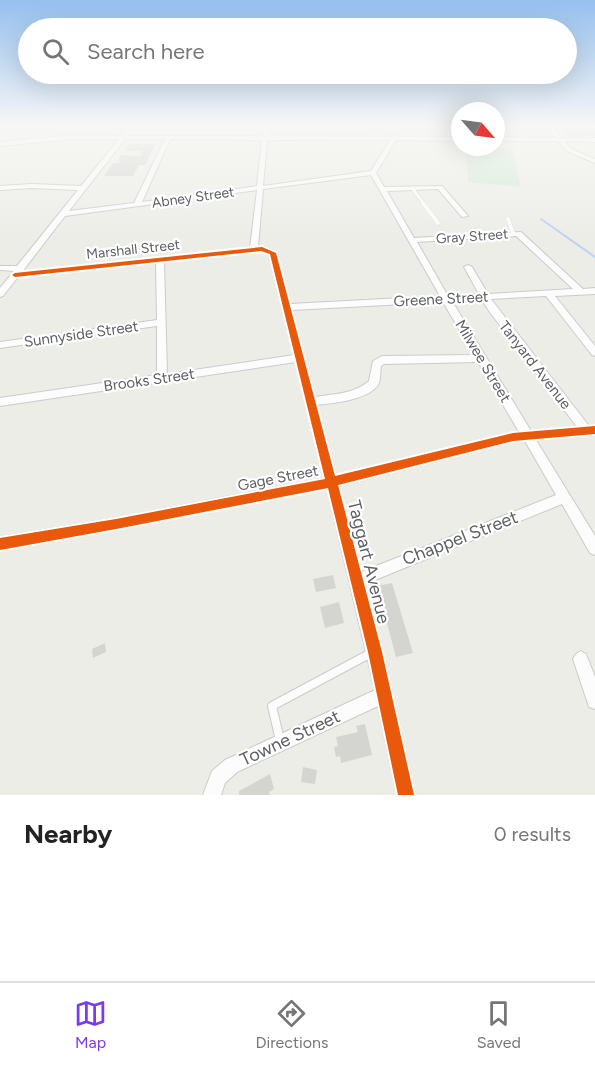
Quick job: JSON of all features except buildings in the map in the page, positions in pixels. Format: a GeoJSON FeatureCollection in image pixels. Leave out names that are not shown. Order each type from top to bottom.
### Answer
{"type":"FeatureCollection","features":[{"type":"Feature","properties":{"kind":"street"},"geometry":{"type":"LineString","coordinates":[[0,294],[104,163]]}},
{"type":"Feature","properties":{"kind":"street"},"geometry":{"type":"LineString","coordinates":[[137,204],[156,163]]}},
{"type":"Feature","properties":{"kind":"street"},"geometry":{"type":"LineString","coordinates":[[254,250],[262,163]]}},
{"type":"Feature","properties":{"kind":"street"},"geometry":{"type":"LineString","coordinates":[[373,173],[379,163]]}},
{"type":"Feature","properties":{"kind":"street","name":"Abney Street"},"geometry":{"type":"LineString","coordinates":[[63,214],[373,173]]}},
{"type":"Feature","properties":{"kind":"street","name":"Milwee Street"},"geometry":{"type":"LineString","coordinates":[[373,173],[595,548]]}},
{"type":"Feature","properties":{"kind":"street"},"geometry":{"type":"LineString","coordinates":[[0,188],[32,186],[84,188]]}},
{"type":"Feature","properties":{"kind":"street"},"geometry":{"type":"LineString","coordinates":[[381,189],[440,186],[464,216]]}},
{"type":"Feature","properties":{"kind":"street","name":"Gray Street"},"geometry":{"type":"LineString","coordinates":[[411,240],[513,233],[522,236],[581,292]]}},
{"type":"Feature","properties":{"kind":"street","name":"Taggart Avenue"},"geometry":{"type":"LineString","coordinates":[[254,250],[265,249],[273,253],[375,652],[406,795]]}},
{"type":"Feature","properties":{"kind":"street","name":"Marshall Street"},"geometry":{"type":"LineString","coordinates":[[0,268],[17,272],[254,250]]}},
{"type":"Feature","properties":{"kind":"street"},"geometry":{"type":"LineString","coordinates":[[160,260],[162,378]]}},
{"type":"Feature","properties":{"kind":"street","name":"Tanyard Avenue"},"geometry":{"type":"LineString","coordinates":[[468,267],[492,309],[591,430]]}},
{"type":"Feature","properties":{"kind":"street","name":"Greene Street"},"geometry":{"type":"LineString","coordinates":[[286,307],[595,291]]}},
{"type":"Feature","properties":{"kind":"street"},"geometry":{"type":"LineString","coordinates":[[549,294],[595,353]]}},
{"type":"Feature","properties":{"kind":"street","name":"Sunnyside Street"},"geometry":{"type":"LineString","coordinates":[[0,345],[161,322]]}},
{"type":"Feature","properties":{"kind":"street","name":"Brooks Street"},"geometry":{"type":"LineString","coordinates":[[0,402],[299,358]]}},
{"type":"Feature","properties":{"kind":"street"},"geometry":{"type":"LineString","coordinates":[[310,402],[352,395],[366,389],[374,383],[376,364],[382,360],[481,358]]}},
{"type":"Feature","properties":{"kind":"street","name":"Gage Street"},"geometry":{"type":"LineString","coordinates":[[0,544],[332,482],[513,437],[591,430]]}},
{"type":"Feature","properties":{"kind":"street","name":"Chappel Street"},"geometry":{"type":"LineString","coordinates":[[356,581],[565,497]]}},
{"type":"Feature","properties":{"kind":"street"},"geometry":{"type":"LineString","coordinates":[[581,659],[595,701]]}},
{"type":"Feature","properties":{"kind":"street","name":"Towne Street"},"geometry":{"type":"LineString","coordinates":[[212,795],[218,777],[231,766],[383,695]]}},
{"type":"Feature","properties":{"kind":"lane"},"geometry":{"type":"LineString","coordinates":[[412,188],[438,223]]}},
{"type":"Feature","properties":{"kind":"lane"},"geometry":{"type":"LineString","coordinates":[[508,219],[513,233]]}},
{"type":"Feature","properties":{"kind":"lane"},"geometry":{"type":"LineString","coordinates":[[281,742],[272,706],[375,652]]}},
{"type":"Feature","properties":{"kind":"green space"},"geometry":{"type":"Polygon","coordinates":[[[467,163],[515,163],[521,187],[468,182],[467,163]]]}},
{"type":"Feature","properties":{"kind":"waterway"},"geometry":{"type":"LineString","coordinates":[[541,219],[595,257]]}},
{"type":"Feature","properties":{"kind":"cycle path"},"geometry":{"type":"LineString","coordinates":[[15,275],[262,249],[273,253],[375,652],[406,795]]}},
{"type":"Feature","properties":{"kind":"cycle path"},"geometry":{"type":"LineString","coordinates":[[0,544],[332,482],[513,437],[595,430]]}}]}
